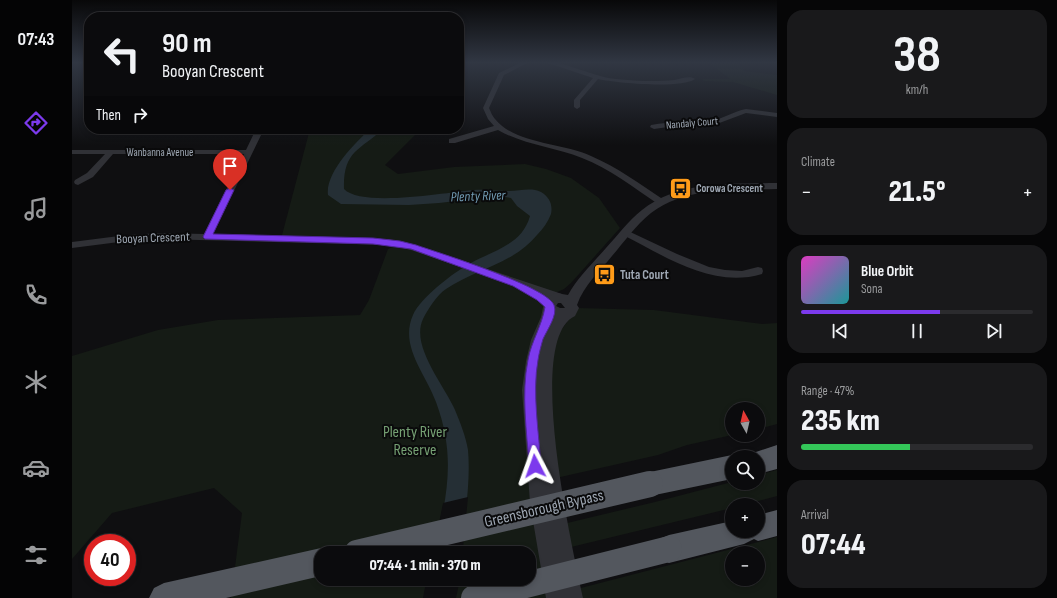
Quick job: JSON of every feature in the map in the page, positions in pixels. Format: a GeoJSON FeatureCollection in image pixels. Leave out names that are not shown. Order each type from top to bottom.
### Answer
{"type":"FeatureCollection","features":[{"type":"Feature","properties":{"kind":"highway"},"geometry":{"type":"LineString","coordinates":[[765,460],[777,457]]}},
{"type":"Feature","properties":{"kind":"highway","name":"Greensborough Bypass"},"geometry":{"type":"LineString","coordinates":[[388,546],[650,484],[725,468]]}},
{"type":"Feature","properties":{"kind":"highway"},"geometry":{"type":"LineString","coordinates":[[765,526],[777,523]]}},
{"type":"Feature","properties":{"kind":"highway"},"geometry":{"type":"LineString","coordinates":[[474,598],[725,536]]}},
{"type":"Feature","properties":{"kind":"highway"},"geometry":{"type":"LineString","coordinates":[[178,595],[314,564]]}},
{"type":"Feature","properties":{"kind":"street"},"geometry":{"type":"LineString","coordinates":[[493,90],[486,105],[489,116],[499,127],[522,138],[585,156],[608,168],[661,202]]}},
{"type":"Feature","properties":{"kind":"street"},"geometry":{"type":"LineString","coordinates":[[577,107],[577,100],[586,90]]}},
{"type":"Feature","properties":{"kind":"street","name":"Nandaly Court"},"geometry":{"type":"LineString","coordinates":[[654,127],[665,125],[711,123],[743,112],[755,111],[777,115]]}},
{"type":"Feature","properties":{"kind":"street"},"geometry":{"type":"LineString","coordinates":[[452,141],[499,127]]}},
{"type":"Feature","properties":{"kind":"street"},"geometry":{"type":"LineString","coordinates":[[207,237],[258,134]]}},
{"type":"Feature","properties":{"kind":"street","name":"Wanbanna Avenue"},"geometry":{"type":"LineString","coordinates":[[72,152],[249,152]]}},
{"type":"Feature","properties":{"kind":"street"},"geometry":{"type":"LineString","coordinates":[[78,182],[90,175],[111,152]]}},
{"type":"Feature","properties":{"kind":"street"},"geometry":{"type":"LineString","coordinates":[[556,598],[539,503],[530,390],[533,361],[538,340],[548,317],[559,305],[573,297],[586,278],[626,233],[647,211],[661,202],[685,193],[708,188],[777,186]]}},
{"type":"Feature","properties":{"kind":"street"},"geometry":{"type":"LineString","coordinates":[[626,233],[707,270],[727,274],[758,271]]}},
{"type":"Feature","properties":{"kind":"street","name":"Booyan Crescent"},"geometry":{"type":"LineString","coordinates":[[72,245],[142,236],[373,241],[400,244],[427,252],[516,284],[540,298],[559,305]]}},
{"type":"Feature","properties":{"kind":"street"},"geometry":{"type":"LineString","coordinates":[[559,305],[548,350],[545,370],[545,418],[559,529],[573,598]]}},
{"type":"Feature","properties":{"kind":"green space"},"geometry":{"type":"Polygon","coordinates":[[[760,90],[777,90],[777,95],[760,90]]]}},
{"type":"Feature","properties":{"kind":"green space","name":"Plenty River Reserve"},"geometry":{"type":"Polygon","coordinates":[[[309,134],[416,134],[385,165],[398,174],[454,167],[525,164],[546,169],[571,178],[599,198],[620,228],[571,283],[564,289],[555,293],[548,598],[231,598],[242,513],[214,488],[112,513],[94,534],[84,534],[84,545],[72,559],[72,356],[158,330],[218,320],[360,315],[369,300],[388,249],[399,244],[281,239],[309,134]]]}},
{"type":"Feature","properties":{"kind":"green space"},"geometry":{"type":"Polygon","coordinates":[[[577,308],[654,310],[762,324],[777,323],[777,424],[765,427],[765,402],[725,402],[725,437],[687,445],[658,455],[556,478],[548,388],[557,336],[577,308]]]}},
{"type":"Feature","properties":{"kind":"green space"},"geometry":{"type":"Polygon","coordinates":[[[777,470],[777,496],[765,499],[725,498],[725,510],[567,548],[563,524],[725,484],[725,490],[765,490],[765,473],[777,470]]]}},
{"type":"Feature","properties":{"kind":"green space"},"geometry":{"type":"Polygon","coordinates":[[[777,537],[777,598],[579,598],[577,589],[725,551],[725,586],[765,586],[765,546],[742,546],[777,537]]]}},
{"type":"Feature","properties":{"kind":"water","name":"Plenty River"},"geometry":{"type":"Polygon","coordinates":[[[365,134],[377,134],[354,153],[346,167],[344,189],[354,195],[386,198],[426,196],[474,190],[509,191],[529,189],[541,192],[546,196],[551,204],[551,214],[547,223],[527,245],[506,260],[446,289],[436,298],[427,311],[420,330],[421,341],[430,366],[455,410],[468,450],[469,476],[462,546],[436,546],[448,478],[446,442],[432,391],[411,349],[409,338],[410,326],[417,308],[430,293],[464,267],[506,246],[514,240],[521,234],[530,216],[517,206],[511,198],[498,196],[409,205],[341,204],[328,195],[328,186],[336,168],[349,150],[365,134]]]}},
{"type":"Feature","properties":{"kind":"pier"},"geometry":{"type":"Polygon","coordinates":[[[468,497],[463,546],[434,546],[443,503],[468,497]]]}},
{"type":"Feature","properties":{"kind":"pier"},"geometry":{"type":"Polygon","coordinates":[[[425,586],[459,586],[456,598],[423,598],[425,586]]]}},
{"type":"Feature","properties":{"kind":"place","name":"Corowa Crescent"},"geometry":{"type":"Point","coordinates":[680,188]}},
{"type":"Feature","properties":{"kind":"place","name":"Tuta Court"},"geometry":{"type":"Point","coordinates":[605,275]}},
{"type":"Feature","properties":{"kind":"route"},"geometry":{"type":"LineString","coordinates":[[230,190],[207,237],[373,241],[400,244],[413,247],[516,284],[540,298],[550,306],[548,317],[538,340],[533,361],[530,390],[535,466]]}}]}
